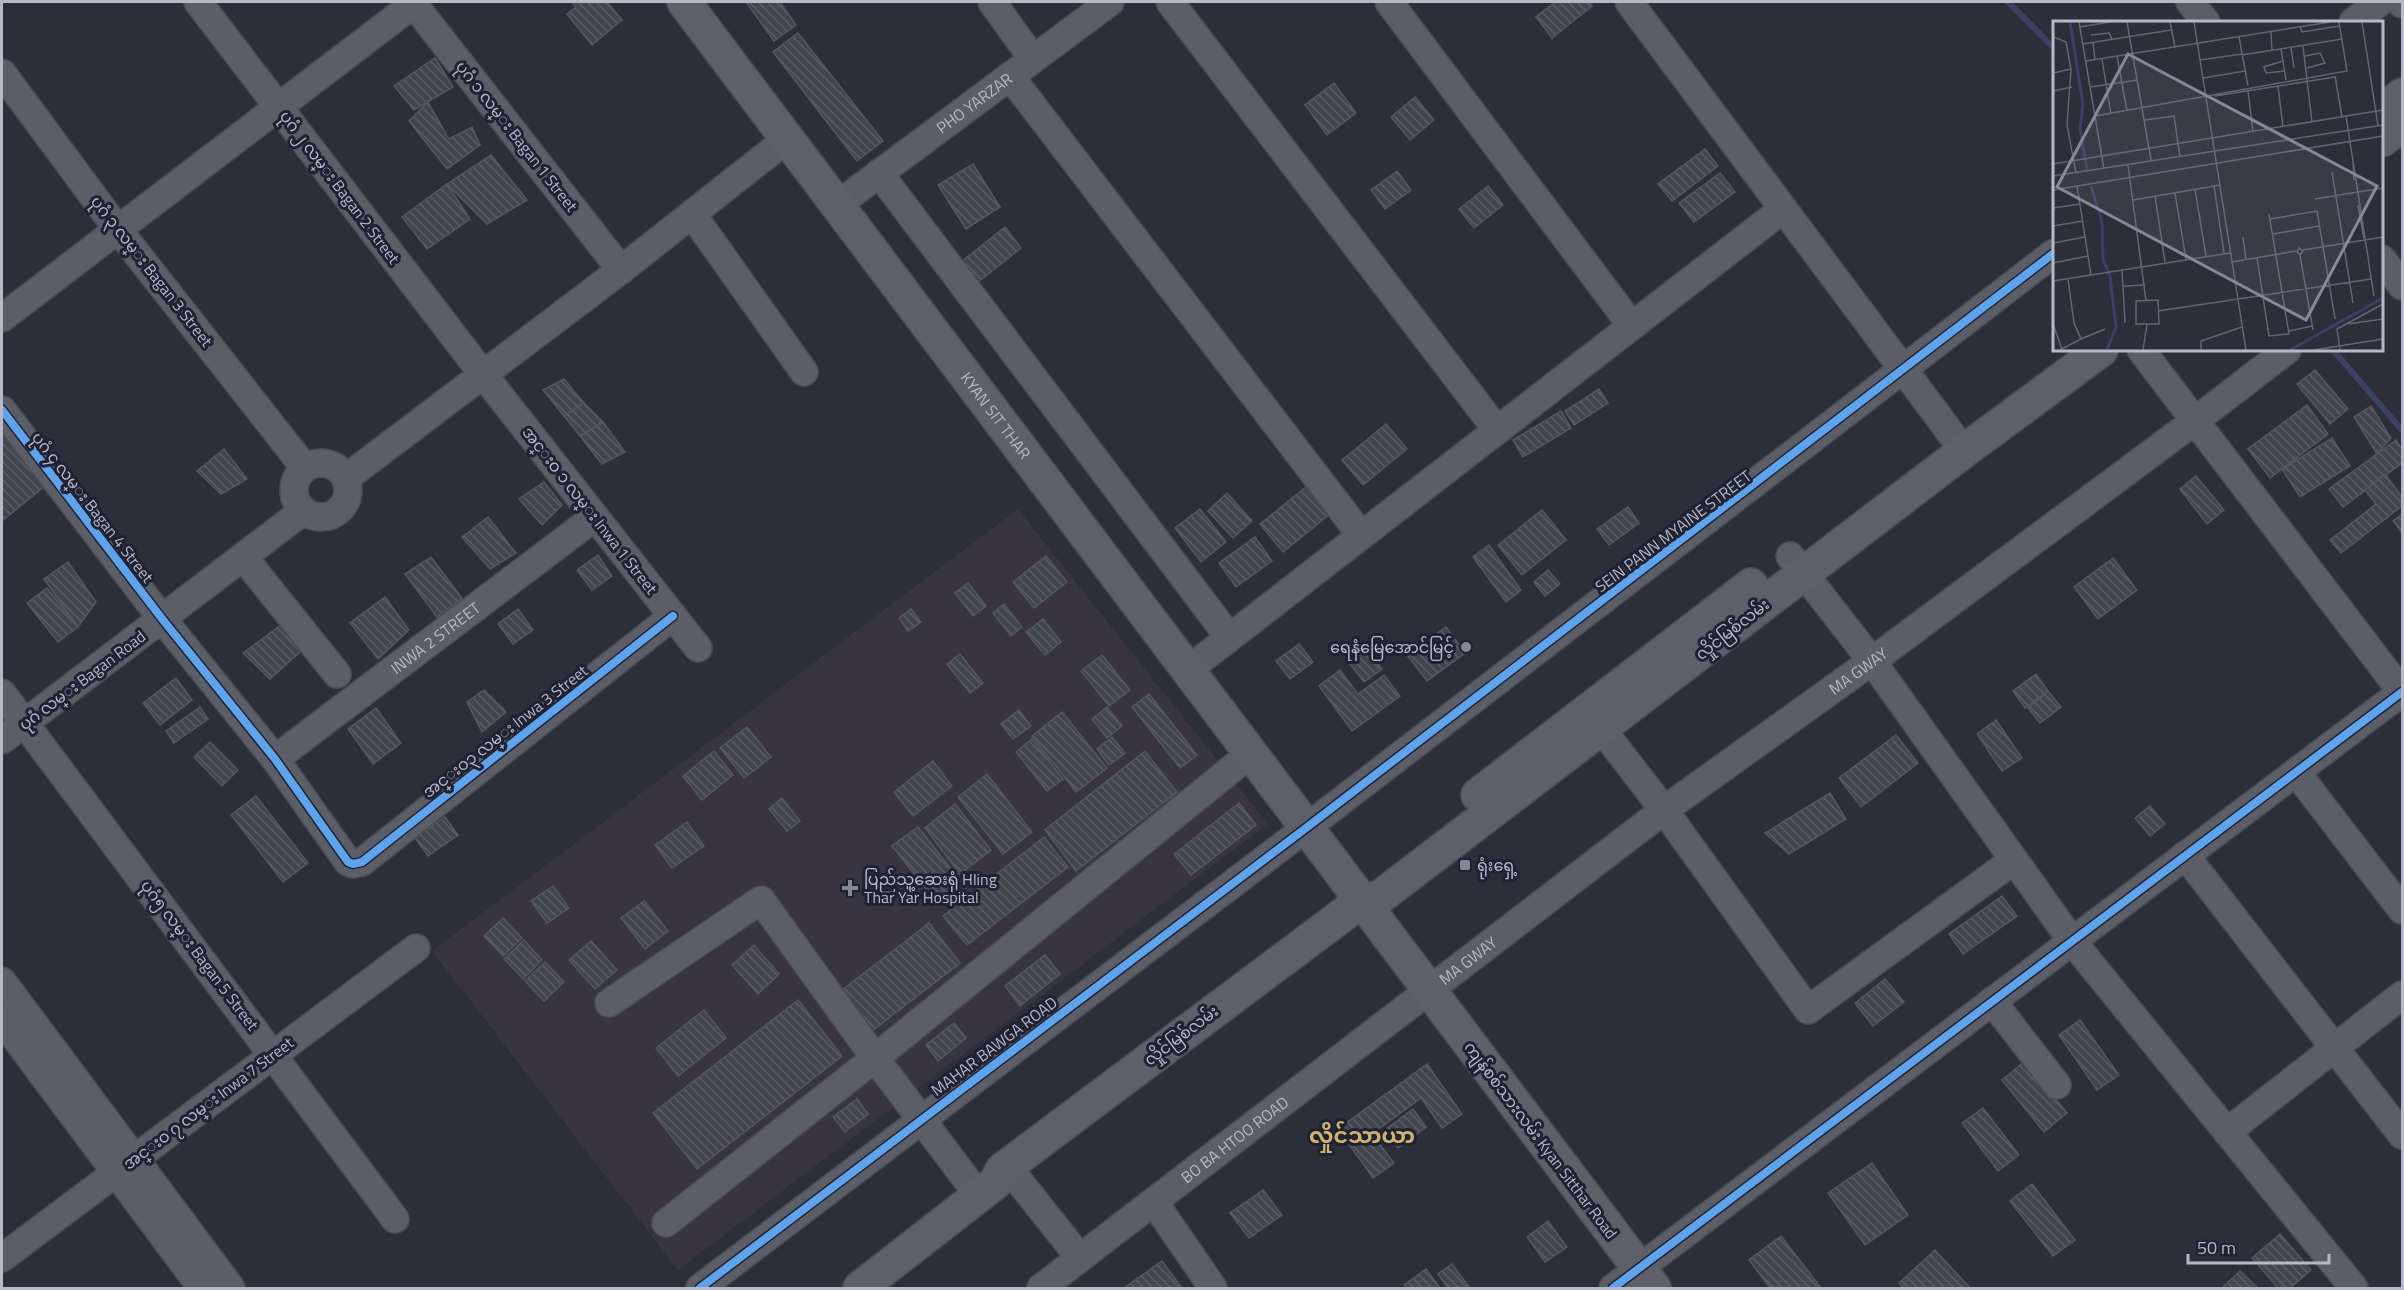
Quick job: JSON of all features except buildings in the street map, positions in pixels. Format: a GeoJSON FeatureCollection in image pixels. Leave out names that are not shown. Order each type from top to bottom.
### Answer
{"type":"FeatureCollection","features":[{"type":"Feature","properties":{"kind":"main road","name":"KYAN SIT THAR"},"geometry":{"type":"LineString","coordinates":[[684,2],[1189,669],[1360,902]]}},
{"type":"Feature","properties":{"kind":"main road"},"geometry":{"type":"LineString","coordinates":[[2383,110],[2403,95]]}},
{"type":"Feature","properties":{"kind":"main road"},"geometry":{"type":"LineString","coordinates":[[2383,139],[2403,124]]}},
{"type":"Feature","properties":{"kind":"main road","name":"လှိုင်မြစ်လမ်း"},"geometry":{"type":"LineString","coordinates":[[860,1288],[974,1191],[989,1171],[1005,1168],[1360,902],[1380,897],[1595,720],[1958,443],[2069,351]]}},
{"type":"Feature","properties":{"kind":"main road","name":"လှိုင်မြစ်လမ်း"},"geometry":{"type":"LineString","coordinates":[[1958,443],[2100,351]]}},
{"type":"Feature","properties":{"kind":"main road","name":"ကျန်စစ်သားလမ်း Kyan Sitthar Road"},"geometry":{"type":"LineString","coordinates":[[1360,902],[1646,1278]]}},
{"type":"Feature","properties":{"kind":"main road","name":"လှိုင်မြစ်လမ်း"},"geometry":{"type":"LineString","coordinates":[[836,1288],[974,1191]]}},
{"type":"Feature","properties":{"kind":"street","name":"ပုဂံ ၂ လမ္း Bagan 2 Street"},"geometry":{"type":"LineString","coordinates":[[198,2],[482,373]]}},
{"type":"Feature","properties":{"kind":"street"},"geometry":{"type":"LineString","coordinates":[[2,318],[119,231],[414,2]]}},
{"type":"Feature","properties":{"kind":"street","name":"ပုဂံ ၁ လမ္း Bagan 1 Street"},"geometry":{"type":"LineString","coordinates":[[414,2],[621,270]]}},
{"type":"Feature","properties":{"kind":"street"},"geometry":{"type":"LineString","coordinates":[[992,2],[1033,59]]}},
{"type":"Feature","properties":{"kind":"street","name":"PHO YARZAR"},"geometry":{"type":"LineString","coordinates":[[837,205],[1110,2]]}},
{"type":"Feature","properties":{"kind":"street"},"geometry":{"type":"LineString","coordinates":[[1170,2],[1497,430]]}},
{"type":"Feature","properties":{"kind":"street"},"geometry":{"type":"LineString","coordinates":[[1389,2],[1632,326]]}},
{"type":"Feature","properties":{"kind":"street"},"geometry":{"type":"LineString","coordinates":[[1629,2],[1958,443]]}},
{"type":"Feature","properties":{"kind":"street"},"geometry":{"type":"LineString","coordinates":[[2190,2],[2205,21]]}},
{"type":"Feature","properties":{"kind":"street"},"geometry":{"type":"LineString","coordinates":[[2354,21],[2380,2]]}},
{"type":"Feature","properties":{"kind":"street","name":"ပုဂံ ၃ လမ္း Bagan 3 Street"},"geometry":{"type":"LineString","coordinates":[[2,73],[119,231],[305,468]]}},
{"type":"Feature","properties":{"kind":"street"},"geometry":{"type":"LineString","coordinates":[[1010,76],[1361,535]]}},
{"type":"Feature","properties":{"kind":"street"},"geometry":{"type":"LineString","coordinates":[[346,478],[621,270],[787,139]]}},
{"type":"Feature","properties":{"kind":"street"},"geometry":{"type":"LineString","coordinates":[[879,174],[1229,637]]}},
{"type":"Feature","properties":{"kind":"street"},"geometry":{"type":"LineString","coordinates":[[1189,669],[1783,208]]}},
{"type":"Feature","properties":{"kind":"street"},"geometry":{"type":"LineString","coordinates":[[692,214],[804,372]]}},
{"type":"Feature","properties":{"kind":"street","name":"SEIN PANN MYAINE STREET"},"geometry":{"type":"LineString","coordinates":[[1306,828],[2053,255]]}},
{"type":"Feature","properties":{"kind":"street"},"geometry":{"type":"LineString","coordinates":[[1613,1288],[1646,1278],[1992,1001],[2402,692],[2196,420],[2141,351]]}},
{"type":"Feature","properties":{"kind":"street","name":"MA GWAY"},"geometry":{"type":"LineString","coordinates":[[1429,992],[1664,810],[1872,661],[2286,351]]}},
{"type":"Feature","properties":{"kind":"street","name":"အင္းဝ ၁ လမ္း Inwa 1 Street"},"geometry":{"type":"LineString","coordinates":[[482,373],[698,648]]}},
{"type":"Feature","properties":{"kind":"street","name":"ပုဂံ ၄ လမ္း Bagan 4 Street"},"geometry":{"type":"LineString","coordinates":[[2,410],[163,620],[275,759],[348,862],[353,864]]}},
{"type":"Feature","properties":{"kind":"street"},"geometry":{"type":"LineString","coordinates":[[313,464],[332,465],[346,478],[348,496],[338,512],[321,518],[303,511],[294,493],[298,475],[305,468],[313,464]]}},
{"type":"Feature","properties":{"kind":"street","name":"ပုဂံ လမ္း Bagan Road"},"geometry":{"type":"LineString","coordinates":[[2,740],[163,620],[303,511]]}},
{"type":"Feature","properties":{"kind":"street","name":"INWA 2 STREET"},"geometry":{"type":"LineString","coordinates":[[275,759],[595,517]]}},
{"type":"Feature","properties":{"kind":"street"},"geometry":{"type":"LineString","coordinates":[[244,558],[337,674]]}},
{"type":"Feature","properties":{"kind":"street"},"geometry":{"type":"LineString","coordinates":[[1797,564],[1872,661],[2072,940],[2354,1288]]}},
{"type":"Feature","properties":{"kind":"street","name":"အင္းဝ၃ လမ္း Inwa 3 Street"},"geometry":{"type":"LineString","coordinates":[[353,864],[362,862],[673,615]]}},
{"type":"Feature","properties":{"kind":"street","name":"ပုဂံ၅ လမ္း Bagan 5 Street"},"geometry":{"type":"LineString","coordinates":[[2,693],[274,1054],[395,1219]]}},
{"type":"Feature","properties":{"kind":"street"},"geometry":{"type":"LineString","coordinates":[[1595,720],[1664,810],[1808,1010],[2014,860]]}},
{"type":"Feature","properties":{"kind":"street"},"geometry":{"type":"LineString","coordinates":[[666,1223],[875,1058],[1250,753]]}},
{"type":"Feature","properties":{"kind":"street"},"geometry":{"type":"LineString","coordinates":[[2296,772],[2403,910]]}},
{"type":"Feature","properties":{"kind":"street","name":"MAHAR BAWGA ROAD"},"geometry":{"type":"LineString","coordinates":[[700,1288],[1306,828]]}},
{"type":"Feature","properties":{"kind":"street"},"geometry":{"type":"LineString","coordinates":[[2185,855],[2403,1135]]}},
{"type":"Feature","properties":{"kind":"street"},"geometry":{"type":"LineString","coordinates":[[609,1002],[761,900],[974,1191]]}},
{"type":"Feature","properties":{"kind":"street","name":"အင္းဝ ၇ လမ္း Inwa 7 Street"},"geometry":{"type":"LineString","coordinates":[[2,1258],[416,948]]}},
{"type":"Feature","properties":{"kind":"street"},"geometry":{"type":"LineString","coordinates":[[2,981],[202,1288]]}},
{"type":"Feature","properties":{"kind":"street","name":"BO BA HTOO ROAD"},"geometry":{"type":"LineString","coordinates":[[1041,1288],[1429,992]]}},
{"type":"Feature","properties":{"kind":"street"},"geometry":{"type":"LineString","coordinates":[[2227,1132],[2403,995]]}},
{"type":"Feature","properties":{"kind":"street"},"geometry":{"type":"LineString","coordinates":[[1992,1001],[2057,1085]]}},
{"type":"Feature","properties":{"kind":"street"},"geometry":{"type":"LineString","coordinates":[[2,1020],[231,1288]]}},
{"type":"Feature","properties":{"kind":"street"},"geometry":{"type":"LineString","coordinates":[[1005,1168],[1080,1258]]}},
{"type":"Feature","properties":{"kind":"street"},"geometry":{"type":"LineString","coordinates":[[1154,1202],[1213,1288]]}},
{"type":"Feature","properties":{"kind":"shaded area","name":"ပြည်သူ့ဆေးရုံ Hling Thar Yar Hospital"},"geometry":{"type":"Polygon","coordinates":[[[1018,509],[1268,824],[678,1270],[432,951],[1018,509]]]}},
{"type":"Feature","properties":{"kind":"waterway"},"geometry":{"type":"LineString","coordinates":[[2008,2],[2053,47]]}},
{"type":"Feature","properties":{"kind":"waterway"},"geometry":{"type":"LineString","coordinates":[[2334,351],[2402,430]]}},
{"type":"Feature","properties":{"kind":"cycle path"},"geometry":{"type":"LineString","coordinates":[[700,1288],[1306,828],[2053,254]]}},
{"type":"Feature","properties":{"kind":"cycle path"},"geometry":{"type":"LineString","coordinates":[[2,410],[163,620],[275,759],[348,862],[353,864],[362,862],[673,616]]}},
{"type":"Feature","properties":{"kind":"cycle path"},"geometry":{"type":"LineString","coordinates":[[1613,1288],[2402,692]]}},
{"type":"Feature","properties":{"kind":"place","name":"ရေနံမြေအောင်မြင့်"},"geometry":{"type":"Point","coordinates":[1466,647]}},
{"type":"Feature","properties":{"kind":"place","name":"ရုံးရှေ့"},"geometry":{"type":"Point","coordinates":[1465,865]}},
{"type":"Feature","properties":{"kind":"place","name":"ပြည်သူ့ဆေးရုံ Hling Thar Yar Hospital"},"geometry":{"type":"Point","coordinates":[850,888]}},
{"type":"Feature","properties":{"kind":"district","name":"လှိုင်သာယာ"},"geometry":{"type":"Point","coordinates":[1362,1135]}}]}
